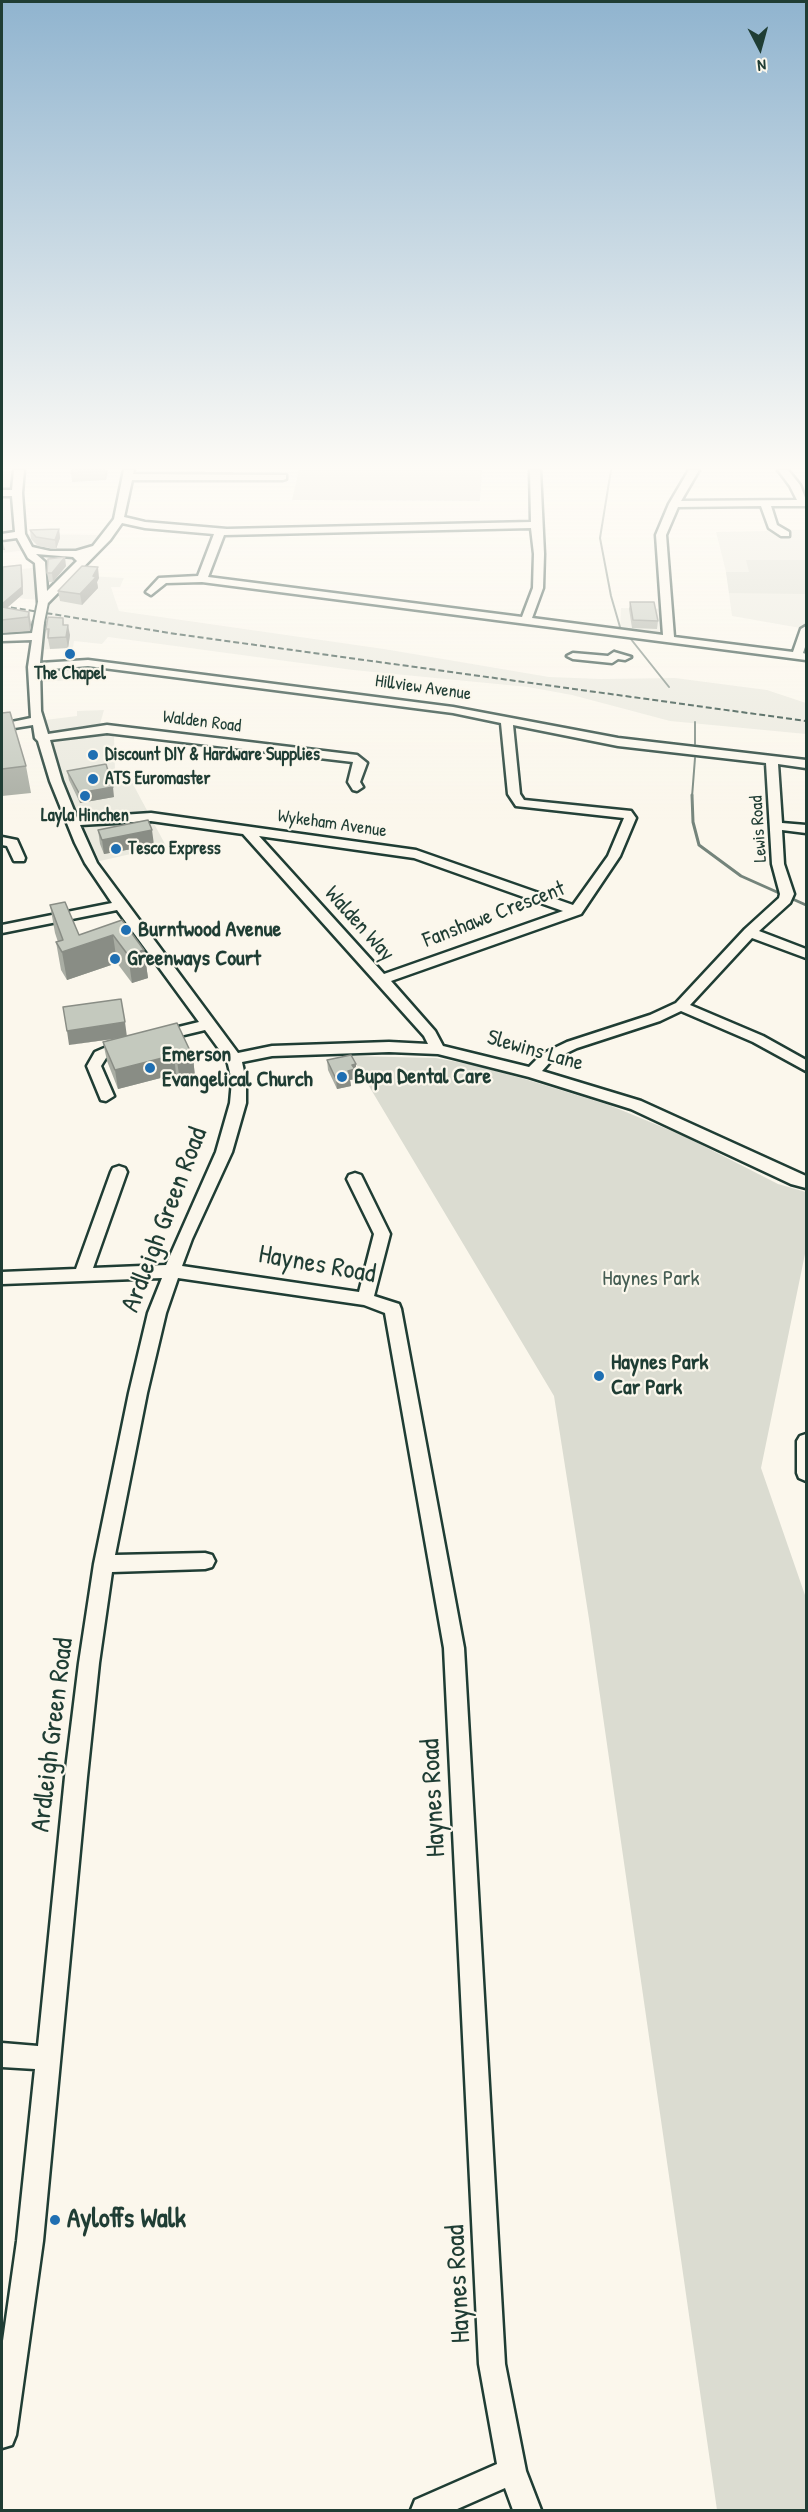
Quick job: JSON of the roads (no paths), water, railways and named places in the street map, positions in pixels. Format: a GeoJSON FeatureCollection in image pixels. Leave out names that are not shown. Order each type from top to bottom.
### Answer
{"type":"FeatureCollection","features":[{"type":"Feature","properties":{"kind":"street"},"geometry":{"type":"LineString","coordinates":[[43,587],[34,667],[37,721],[56,781],[91,863],[234,1059]]}},
{"type":"Feature","properties":{"kind":"street"},"geometry":{"type":"LineString","coordinates":[[43,602],[59,587]]}},
{"type":"Feature","properties":{"kind":"street"},"geometry":{"type":"LineString","coordinates":[[151,592],[156,587]]}},
{"type":"Feature","properties":{"kind":"street"},"geometry":{"type":"LineString","coordinates":[[267,587],[802,657],[806,629]]}},
{"type":"Feature","properties":{"kind":"street"},"geometry":{"type":"LineString","coordinates":[[526,620],[538,587]]}},
{"type":"Feature","properties":{"kind":"street"},"geometry":{"type":"LineString","coordinates":[[665,587],[669,639]]}},
{"type":"Feature","properties":{"kind":"street"},"geometry":{"type":"LineString","coordinates":[[573,656],[612,660],[619,656],[620,632]]}},
{"type":"Feature","properties":{"kind":"street"},"geometry":{"type":"LineString","coordinates":[[2,638],[37,636]]}},
{"type":"Feature","properties":{"kind":"street","name":"Hillview Avenue"},"geometry":{"type":"LineString","coordinates":[[34,667],[88,663],[453,710],[618,742],[807,764]]}},
{"type":"Feature","properties":{"kind":"street","name":"Fanshawe Crescent"},"geometry":{"type":"LineString","coordinates":[[381,980],[576,911],[614,856],[630,818],[627,814],[536,807],[520,803],[514,794],[506,719]]}},
{"type":"Feature","properties":{"kind":"street"},"geometry":{"type":"LineString","coordinates":[[2,727],[37,721]]}},
{"type":"Feature","properties":{"kind":"street","name":"Walden Road"},"geometry":{"type":"LineString","coordinates":[[41,738],[107,729],[357,759],[361,763],[354,782],[357,787]]}},
{"type":"Feature","properties":{"kind":"street","name":"Lewis Road"},"geometry":{"type":"LineString","coordinates":[[750,932],[786,897],[778,864],[772,761]]}},
{"type":"Feature","properties":{"kind":"street","name":"Wykeham Avenue"},"geometry":{"type":"LineString","coordinates":[[73,822],[152,817],[416,854],[576,911]]}},
{"type":"Feature","properties":{"kind":"street"},"geometry":{"type":"LineString","coordinates":[[776,826],[807,829]]}},
{"type":"Feature","properties":{"kind":"street","name":"Walden Way"},"geometry":{"type":"LineString","coordinates":[[246,829],[430,1034],[438,1049]]}},
{"type":"Feature","properties":{"kind":"street"},"geometry":{"type":"LineString","coordinates":[[2,841],[12,843],[19,858]]}},
{"type":"Feature","properties":{"kind":"street"},"geometry":{"type":"LineString","coordinates":[[2,929],[120,905]]}},
{"type":"Feature","properties":{"kind":"street"},"geometry":{"type":"LineString","coordinates":[[532,1073],[548,1057],[572,1045],[681,1006],[750,932],[807,954]]}},
{"type":"Feature","properties":{"kind":"street"},"geometry":{"type":"LineString","coordinates":[[681,1006],[758,1039],[807,1066]]}},
{"type":"Feature","properties":{"kind":"street"},"geometry":{"type":"LineString","coordinates":[[106,1096],[94,1066],[100,1055],[124,1044],[208,1025]]}},
{"type":"Feature","properties":{"kind":"street","name":"Slewins Lane"},"geometry":{"type":"LineString","coordinates":[[234,1059],[272,1051],[389,1047],[438,1049],[532,1073],[636,1105],[797,1180],[807,1182]]}},
{"type":"Feature","properties":{"kind":"street","name":"Ardleigh Green Road"},"geometry":{"type":"LineString","coordinates":[[2,2435],[30,2241],[46,2058],[89,1663],[104,1564],[138,1393],[155,1321],[171,1271],[224,1152],[238,1103],[239,1081],[234,1059]]}},
{"type":"Feature","properties":{"kind":"street"},"geometry":{"type":"LineString","coordinates":[[82,1275],[118,1172]]}},
{"type":"Feature","properties":{"kind":"street"},"geometry":{"type":"LineString","coordinates":[[355,1179],[382,1234],[365,1299]]}},
{"type":"Feature","properties":{"kind":"street","name":"Haynes Road"},"geometry":{"type":"LineString","coordinates":[[2,1278],[171,1271],[365,1299],[393,1309],[454,1648],[492,2364],[512,2471],[527,2511]]}},
{"type":"Feature","properties":{"kind":"street"},"geometry":{"type":"LineString","coordinates":[[806,1465],[807,1441]]}},
{"type":"Feature","properties":{"kind":"street"},"geometry":{"type":"LineString","coordinates":[[104,1564],[205,1561]]}},
{"type":"Feature","properties":{"kind":"street"},"geometry":{"type":"LineString","coordinates":[[2,2055],[46,2058]]}},
{"type":"Feature","properties":{"kind":"street"},"geometry":{"type":"LineString","coordinates":[[425,2511],[512,2471]]}},
{"type":"Feature","properties":{"kind":"waterway"},"geometry":{"type":"LineString","coordinates":[[609,587],[620,627]]}},
{"type":"Feature","properties":{"kind":"waterway"},"geometry":{"type":"LineString","coordinates":[[630,638],[669,687]]}},
{"type":"Feature","properties":{"kind":"waterway"},"geometry":{"type":"LineString","coordinates":[[695,722],[695,744]]}},
{"type":"Feature","properties":{"kind":"waterway"},"geometry":{"type":"LineString","coordinates":[[692,796],[695,758]]}},
{"type":"Feature","properties":{"kind":"waterway"},"geometry":{"type":"LineString","coordinates":[[692,796],[693,822],[699,845],[741,876],[806,905]]}},
{"type":"Feature","properties":{"kind":"railway"},"geometry":{"type":"LineString","coordinates":[[2,606],[176,634],[806,721]]}},
{"type":"Feature","properties":{"kind":"place","name":"The Chapel"},"geometry":{"type":"Point","coordinates":[70,654]}},
{"type":"Feature","properties":{"kind":"place","name":"Discount DIY & Hardware Supplies"},"geometry":{"type":"Point","coordinates":[93,755]}},
{"type":"Feature","properties":{"kind":"place","name":"ATS Euromaster"},"geometry":{"type":"Point","coordinates":[93,779]}},
{"type":"Feature","properties":{"kind":"place","name":"Layla Hinchen"},"geometry":{"type":"Point","coordinates":[85,796]}},
{"type":"Feature","properties":{"kind":"place","name":"Tesco Express"},"geometry":{"type":"Point","coordinates":[116,849]}},
{"type":"Feature","properties":{"kind":"place","name":"Burntwood Avenue"},"geometry":{"type":"Point","coordinates":[126,930]}},
{"type":"Feature","properties":{"kind":"place","name":"Greenways Court"},"geometry":{"type":"Point","coordinates":[115,959]}},
{"type":"Feature","properties":{"kind":"place","name":"Emerson Evangelical Church"},"geometry":{"type":"Point","coordinates":[150,1068]}},
{"type":"Feature","properties":{"kind":"place","name":"Bupa Dental Care"},"geometry":{"type":"Point","coordinates":[342,1077]}},
{"type":"Feature","properties":{"kind":"place","name":"Haynes Park Car Park"},"geometry":{"type":"Point","coordinates":[599,1376]}},
{"type":"Feature","properties":{"kind":"place","name":"Ayloffs Walk"},"geometry":{"type":"Point","coordinates":[55,2220]}},
{"type":"Feature","properties":{"kind":"park label","name":"Haynes Park"},"geometry":{"type":"Point","coordinates":[651,1279]}}]}
